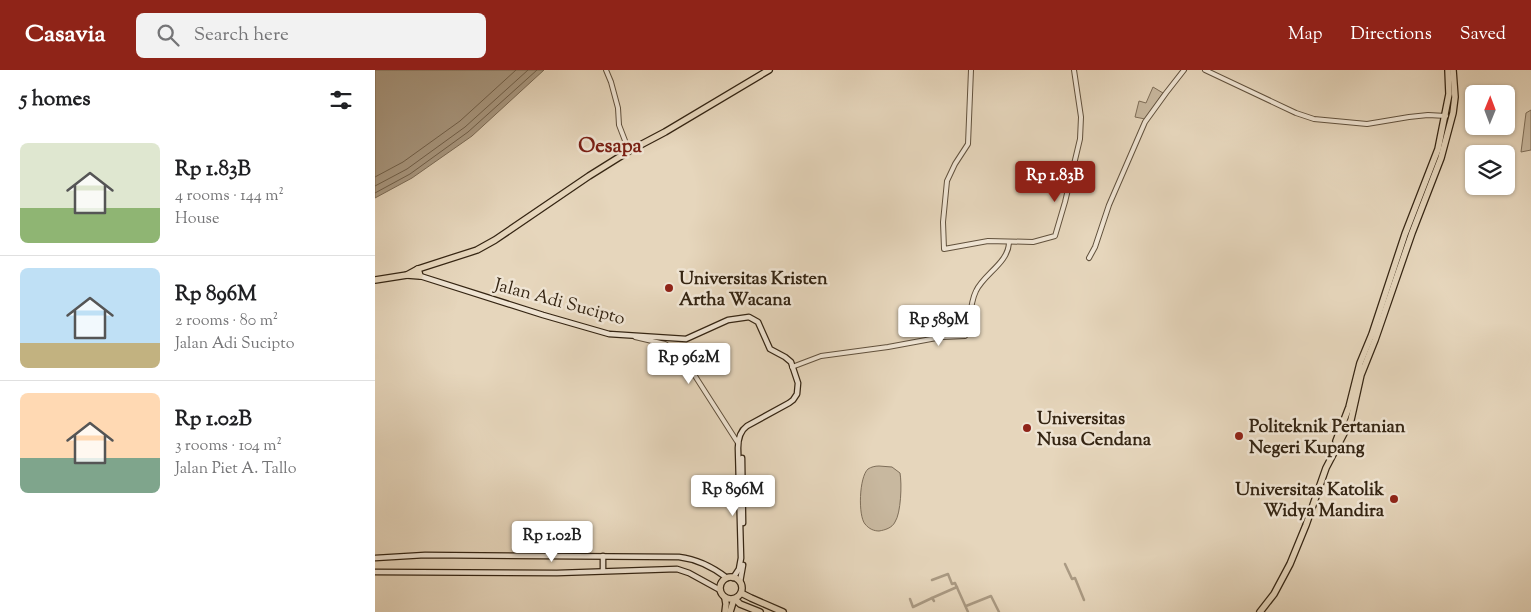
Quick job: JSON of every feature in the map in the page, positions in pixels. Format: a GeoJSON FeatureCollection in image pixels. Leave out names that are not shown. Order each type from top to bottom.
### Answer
{"type":"FeatureCollection","features":[{"type":"Feature","properties":{"kind":"highway"},"geometry":{"type":"LineString","coordinates":[[375,280],[419,272],[477,250],[629,151],[665,132],[769,70]]}},
{"type":"Feature","properties":{"kind":"highway"},"geometry":{"type":"LineString","coordinates":[[1258,612],[1273,594],[1306,525],[1326,468],[1348,418],[1361,375],[1375,340],[1391,284],[1410,238],[1434,156],[1438,149],[1446,116],[1451,71]]}},
{"type":"Feature","properties":{"kind":"highway"},"geometry":{"type":"LineString","coordinates":[[1424,195],[1441,158],[1453,113],[1455,97],[1451,71]]}},
{"type":"Feature","properties":{"kind":"highway"},"geometry":{"type":"LineString","coordinates":[[725,612],[726,604],[720,590],[721,583],[730,578],[741,585],[741,593],[734,599],[731,612]]}},
{"type":"Feature","properties":{"kind":"highway"},"geometry":{"type":"LineString","coordinates":[[741,593],[783,612]]}},
{"type":"Feature","properties":{"kind":"highway"},"geometry":{"type":"LineString","coordinates":[[725,598],[734,599],[740,604],[760,612]]}},
{"type":"Feature","properties":{"kind":"main road","name":"Jalan Adi Sucipto"},"geometry":{"type":"LineString","coordinates":[[419,272],[609,334],[663,336],[686,339],[728,320],[749,317],[757,322],[770,349],[785,356],[793,367]]}},
{"type":"Feature","properties":{"kind":"main road"},"geometry":{"type":"LineString","coordinates":[[375,558],[425,555],[667,556],[685,558],[730,578],[739,569],[741,558],[739,438],[745,428],[793,400],[797,394],[798,386],[793,367]]}},
{"type":"Feature","properties":{"kind":"main road"},"geometry":{"type":"LineString","coordinates":[[738,445],[741,451],[742,464],[743,511],[743,559],[739,582]]}},
{"type":"Feature","properties":{"kind":"main road"},"geometry":{"type":"LineString","coordinates":[[603,556],[603,571]]}},
{"type":"Feature","properties":{"kind":"main road"},"geometry":{"type":"LineString","coordinates":[[375,572],[557,573],[669,568],[681,569],[720,590]]}},
{"type":"Feature","properties":{"kind":"street"},"geometry":{"type":"LineString","coordinates":[[606,70],[618,108],[618,119],[622,136],[629,151]]}},
{"type":"Feature","properties":{"kind":"street"},"geometry":{"type":"LineString","coordinates":[[971,70],[968,141],[965,150],[955,164],[947,181],[943,222],[943,249],[988,241],[1009,243],[1033,242],[1053,237],[1074,167],[1081,133],[1081,117],[1074,70]]}},
{"type":"Feature","properties":{"kind":"street"},"geometry":{"type":"LineString","coordinates":[[1089,258],[1095,247],[1109,205],[1145,122],[1184,70]]}},
{"type":"Feature","properties":{"kind":"street"},"geometry":{"type":"LineString","coordinates":[[1205,70],[1296,113],[1313,119],[1367,124],[1409,117],[1446,116]]}},
{"type":"Feature","properties":{"kind":"street"},"geometry":{"type":"LineString","coordinates":[[793,367],[821,356],[966,335],[976,289],[1001,260],[1009,247],[1009,243]]}},
{"type":"Feature","properties":{"kind":"street"},"geometry":{"type":"LineString","coordinates":[[633,336],[665,344],[677,352],[738,445]]}},
{"type":"Feature","properties":{"kind":"shaded area"},"geometry":{"type":"Polygon","coordinates":[[[1153,87],[1163,93],[1145,119],[1135,117],[1139,101],[1146,103],[1153,87]]]}},
{"type":"Feature","properties":{"kind":"shaded area"},"geometry":{"type":"Polygon","coordinates":[[[1531,110],[1531,150],[1521,152],[1526,113],[1531,110]]]}},
{"type":"Feature","properties":{"kind":"shaded area"},"geometry":{"type":"Polygon","coordinates":[[[879,466],[892,467],[900,473],[900,505],[894,524],[886,529],[875,531],[868,527],[863,520],[861,513],[861,488],[868,469],[879,466]]]}},
{"type":"Feature","properties":{"kind":"water"},"geometry":{"type":"Polygon","coordinates":[[[375,70],[544,70],[472,136],[412,178],[375,198],[375,70]]]}},
{"type":"Feature","properties":{"kind":"waterway"},"geometry":{"type":"LineString","coordinates":[[1065,564],[1072,579],[1075,578],[1084,600]]}},
{"type":"Feature","properties":{"kind":"waterway"},"geometry":{"type":"LineString","coordinates":[[932,580],[948,574],[952,584],[955,583],[968,612]]}},
{"type":"Feature","properties":{"kind":"waterway"},"geometry":{"type":"LineString","coordinates":[[934,601],[932,598],[957,587]]}},
{"type":"Feature","properties":{"kind":"waterway"},"geometry":{"type":"LineString","coordinates":[[966,606],[991,596],[999,612]]}},
{"type":"Feature","properties":{"kind":"waterway"},"geometry":{"type":"LineString","coordinates":[[910,599],[913,607],[932,598]]}},
{"type":"Feature","properties":{"kind":"place","name":"Universitas Kristen Artha Wacana"},"geometry":{"type":"Point","coordinates":[669,288]}},
{"type":"Feature","properties":{"kind":"place","name":"Universitas Nusa Cendana"},"geometry":{"type":"Point","coordinates":[1027,428]}},
{"type":"Feature","properties":{"kind":"place","name":"Politeknik Pertanian Negeri Kupang"},"geometry":{"type":"Point","coordinates":[1239,436]}},
{"type":"Feature","properties":{"kind":"place","name":"Universitas Katolik Widya Mandira"},"geometry":{"type":"Point","coordinates":[1394,499]}},
{"type":"Feature","properties":{"kind":"district","name":"Oesapa"},"geometry":{"type":"Point","coordinates":[610,145]}}]}
